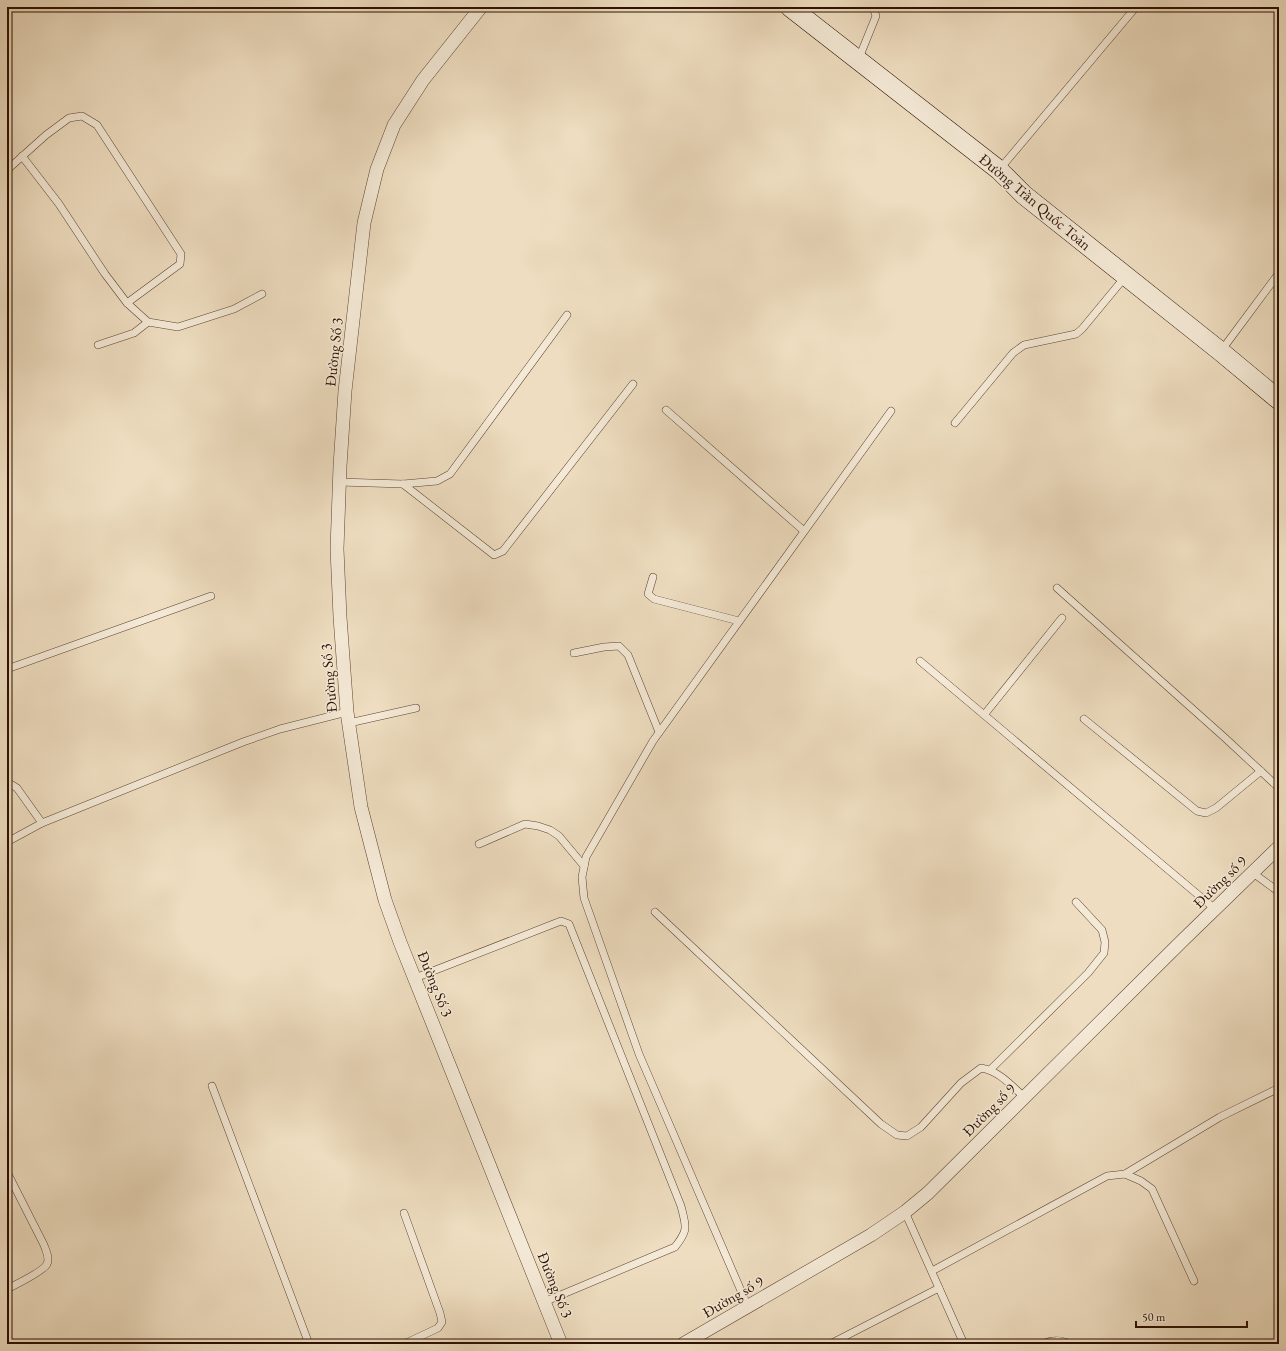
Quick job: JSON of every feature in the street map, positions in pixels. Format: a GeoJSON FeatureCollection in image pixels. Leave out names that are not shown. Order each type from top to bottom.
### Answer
{"type":"FeatureCollection","features":[{"type":"Feature","properties":{"kind":"main road","name":"Đường Trần Quốc Toản"},"geometry":{"type":"LineString","coordinates":[[790,7],[999,170],[1024,195],[1220,351],[1279,400]]}},
{"type":"Feature","properties":{"kind":"street","name":"Đường Số 3"},"geometry":{"type":"LineString","coordinates":[[481,7],[423,80],[394,125],[377,170],[364,223],[345,391],[337,549],[340,617],[348,717],[361,807],[385,900],[561,1344]]}},
{"type":"Feature","properties":{"kind":"street","name":"Đường số 9"},"geometry":{"type":"LineString","coordinates":[[683,1344],[871,1235],[905,1212],[928,1193],[1279,847]]}},
{"type":"Feature","properties":{"kind":"lane"},"geometry":{"type":"LineString","coordinates":[[858,60],[876,16],[874,7]]}},
{"type":"Feature","properties":{"kind":"lane"},"geometry":{"type":"LineString","coordinates":[[999,170],[1136,7]]}},
{"type":"Feature","properties":{"kind":"lane"},"geometry":{"type":"LineString","coordinates":[[7,170],[68,118],[82,116],[97,125],[181,254],[180,264],[127,303]]}},
{"type":"Feature","properties":{"kind":"lane"},"geometry":{"type":"LineString","coordinates":[[22,156],[59,204],[105,274],[127,303],[148,322],[178,327],[234,309],[262,294]]}},
{"type":"Feature","properties":{"kind":"lane"},"geometry":{"type":"LineString","coordinates":[[1220,351],[1279,273]]}},
{"type":"Feature","properties":{"kind":"lane"},"geometry":{"type":"LineString","coordinates":[[955,423],[1013,353],[1024,345],[1076,334],[1082,329],[1126,277]]}},
{"type":"Feature","properties":{"kind":"lane"},"geometry":{"type":"LineString","coordinates":[[340,482],[403,484],[437,481],[450,474],[567,315]]}},
{"type":"Feature","properties":{"kind":"lane"},"geometry":{"type":"LineString","coordinates":[[98,345],[134,333],[148,322]]}},
{"type":"Feature","properties":{"kind":"lane"},"geometry":{"type":"LineString","coordinates":[[403,484],[494,555],[503,550],[633,384]]}},
{"type":"Feature","properties":{"kind":"lane"},"geometry":{"type":"LineString","coordinates":[[666,410],[804,531]]}},
{"type":"Feature","properties":{"kind":"lane"},"geometry":{"type":"LineString","coordinates":[[748,1307],[639,1054],[584,898],[582,877],[586,858],[659,732],[890,411]]}},
{"type":"Feature","properties":{"kind":"lane"},"geometry":{"type":"LineString","coordinates":[[653,577],[648,594],[654,599],[739,621]]}},
{"type":"Feature","properties":{"kind":"lane"},"geometry":{"type":"LineString","coordinates":[[1057,588],[1279,788]]}},
{"type":"Feature","properties":{"kind":"lane"},"geometry":{"type":"LineString","coordinates":[[7,669],[211,596]]}},
{"type":"Feature","properties":{"kind":"lane"},"geometry":{"type":"LineString","coordinates":[[984,715],[1062,618]]}},
{"type":"Feature","properties":{"kind":"lane"},"geometry":{"type":"LineString","coordinates":[[574,653],[604,647],[619,646],[628,655],[659,732]]}},
{"type":"Feature","properties":{"kind":"lane"},"geometry":{"type":"LineString","coordinates":[[920,661],[1215,909]]}},
{"type":"Feature","properties":{"kind":"lane"},"geometry":{"type":"LineString","coordinates":[[7,842],[42,823],[243,742],[280,729],[348,717],[416,708]]}},
{"type":"Feature","properties":{"kind":"lane"},"geometry":{"type":"LineString","coordinates":[[1084,719],[1197,811],[1206,813],[1216,808],[1261,771]]}},
{"type":"Feature","properties":{"kind":"lane"},"geometry":{"type":"LineString","coordinates":[[7,782],[17,788],[42,823]]}},
{"type":"Feature","properties":{"kind":"lane"},"geometry":{"type":"LineString","coordinates":[[479,844],[525,824],[538,826],[550,830],[560,836],[584,866]]}},
{"type":"Feature","properties":{"kind":"lane"},"geometry":{"type":"LineString","coordinates":[[1253,873],[1279,892]]}},
{"type":"Feature","properties":{"kind":"lane"},"geometry":{"type":"LineString","coordinates":[[990,1070],[1088,973],[1104,953],[1105,942],[1102,930],[1076,902]]}},
{"type":"Feature","properties":{"kind":"lane"},"geometry":{"type":"LineString","coordinates":[[655,912],[880,1124],[897,1135],[907,1136],[921,1127],[961,1083],[981,1068],[998,1074],[1024,1097]]}},
{"type":"Feature","properties":{"kind":"lane"},"geometry":{"type":"LineString","coordinates":[[415,978],[561,922],[570,924],[681,1206],[686,1228],[683,1237],[675,1247],[544,1302]]}},
{"type":"Feature","properties":{"kind":"lane"},"geometry":{"type":"LineString","coordinates":[[212,1086],[309,1344]]}},
{"type":"Feature","properties":{"kind":"lane"},"geometry":{"type":"LineString","coordinates":[[932,1271],[1107,1176],[1124,1174],[1220,1117],[1279,1088]]}},
{"type":"Feature","properties":{"kind":"lane"},"geometry":{"type":"LineString","coordinates":[[7,1172],[44,1245],[48,1256],[47,1264],[41,1270],[7,1289]]}},
{"type":"Feature","properties":{"kind":"lane"},"geometry":{"type":"LineString","coordinates":[[1124,1174],[1141,1181],[1152,1189],[1194,1281]]}},
{"type":"Feature","properties":{"kind":"lane"},"geometry":{"type":"LineString","coordinates":[[905,1212],[964,1344]]}},
{"type":"Feature","properties":{"kind":"lane"},"geometry":{"type":"LineString","coordinates":[[404,1213],[442,1322],[438,1328],[404,1344]]}},
{"type":"Feature","properties":{"kind":"lane"},"geometry":{"type":"LineString","coordinates":[[830,1344],[939,1288]]}},
{"type":"Feature","properties":{"kind":"lane"},"geometry":{"type":"LineString","coordinates":[[1042,1344],[1049,1341],[1063,1340],[1069,1344]]}}]}
